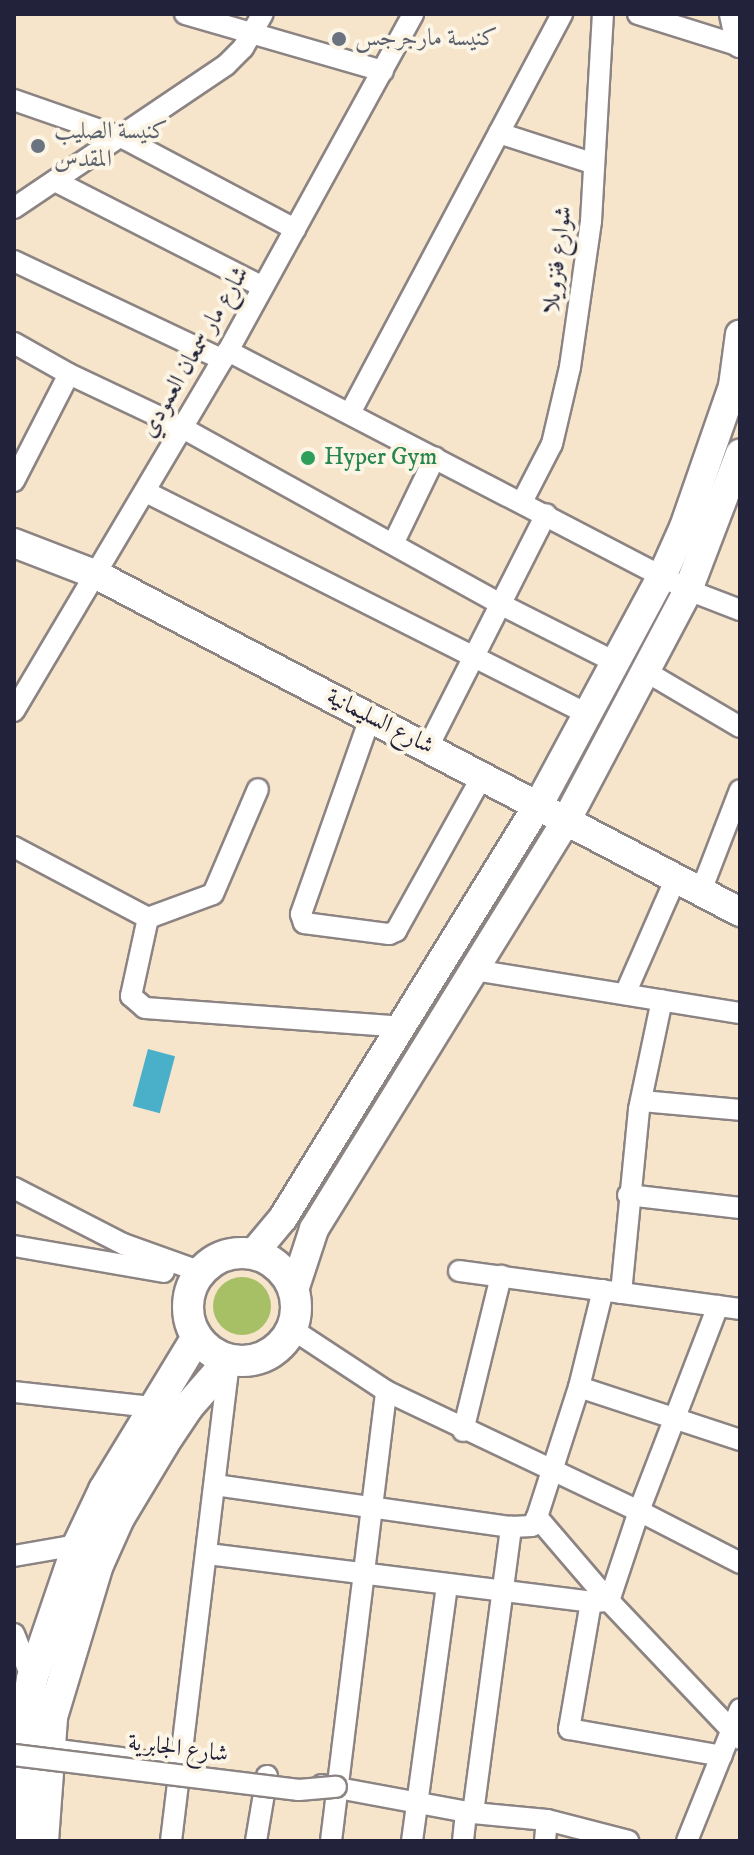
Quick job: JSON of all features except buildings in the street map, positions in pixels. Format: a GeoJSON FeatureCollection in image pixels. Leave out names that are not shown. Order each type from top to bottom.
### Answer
{"type":"FeatureCollection","features":[{"type":"Feature","properties":{"kind":"main road"},"geometry":{"type":"LineString","coordinates":[[734,14],[740,44]]}},
{"type":"Feature","properties":{"kind":"main road"},"geometry":{"type":"LineString","coordinates":[[253,1254],[283,1218],[539,804],[613,661],[663,574],[684,527],[733,386],[740,334]]}},
{"type":"Feature","properties":{"kind":"main road"},"geometry":{"type":"LineString","coordinates":[[294,1290],[314,1229],[567,819],[688,590],[740,454]]}},
{"type":"Feature","properties":{"kind":"main road","name":"شارع السليمانية"},"geometry":{"type":"LineString","coordinates":[[14,543],[97,575],[740,912]]}},
{"type":"Feature","properties":{"kind":"main road"},"geometry":{"type":"LineString","coordinates":[[230,1254],[253,1254],[278,1267],[294,1290],[297,1310],[292,1329],[284,1342],[260,1358],[229,1360],[211,1352],[197,1337],[188,1309],[198,1276],[230,1254]]}},
{"type":"Feature","properties":{"kind":"main road"},"geometry":{"type":"LineString","coordinates":[[31,1837],[20,1715],[78,1545],[104,1490],[197,1337]]}},
{"type":"Feature","properties":{"kind":"main road"},"geometry":{"type":"LineString","coordinates":[[31,1837],[50,1749],[52,1717],[98,1565],[119,1518],[188,1407],[229,1360]]}},
{"type":"Feature","properties":{"kind":"street"},"geometry":{"type":"LineString","coordinates":[[185,14],[383,71]]}},
{"type":"Feature","properties":{"kind":"street"},"geometry":{"type":"LineString","coordinates":[[14,208],[123,138],[226,65],[252,35],[263,14]]}},
{"type":"Feature","properties":{"kind":"street","name":"شارع مار سمعان العمودي"},"geometry":{"type":"LineString","coordinates":[[14,711],[226,356],[413,14]]}},
{"type":"Feature","properties":{"kind":"street"},"geometry":{"type":"LineString","coordinates":[[350,413],[562,14]]}},
{"type":"Feature","properties":{"kind":"street","name":"شوارع فنزويلا"},"geometry":{"type":"LineString","coordinates":[[522,502],[552,444],[570,367],[591,221],[603,14]]}},
{"type":"Feature","properties":{"kind":"street"},"geometry":{"type":"LineString","coordinates":[[638,14],[740,44]]}},
{"type":"Feature","properties":{"kind":"street"},"geometry":{"type":"LineString","coordinates":[[14,100],[123,138],[295,229]]}},
{"type":"Feature","properties":{"kind":"street"},"geometry":{"type":"LineString","coordinates":[[499,133],[592,163]]}},
{"type":"Feature","properties":{"kind":"street"},"geometry":{"type":"LineString","coordinates":[[57,182],[263,287]]}},
{"type":"Feature","properties":{"kind":"street"},"geometry":{"type":"LineString","coordinates":[[14,261],[350,413],[663,574],[688,590],[740,610]]}},
{"type":"Feature","properties":{"kind":"street"},"geometry":{"type":"LineString","coordinates":[[14,343],[69,374],[181,427],[394,542],[500,604],[613,661]]}},
{"type":"Feature","properties":{"kind":"street"},"geometry":{"type":"LineString","coordinates":[[14,481],[69,374]]}},
{"type":"Feature","properties":{"kind":"street"},"geometry":{"type":"LineString","coordinates":[[394,542],[435,457]]}},
{"type":"Feature","properties":{"kind":"street"},"geometry":{"type":"LineString","coordinates":[[146,492],[586,713]]}},
{"type":"Feature","properties":{"kind":"street"},"geometry":{"type":"LineString","coordinates":[[428,747],[546,514]]}},
{"type":"Feature","properties":{"kind":"street"},"geometry":{"type":"LineString","coordinates":[[645,671],[740,727]]}},
{"type":"Feature","properties":{"kind":"street"},"geometry":{"type":"LineString","coordinates":[[370,718],[301,914],[304,923],[389,934],[396,931],[483,775]]}},
{"type":"Feature","properties":{"kind":"street"},"geometry":{"type":"LineString","coordinates":[[14,847],[148,918],[213,894],[258,789]]}},
{"type":"Feature","properties":{"kind":"street"},"geometry":{"type":"LineString","coordinates":[[701,891],[740,790]]}},
{"type":"Feature","properties":{"kind":"street"},"geometry":{"type":"LineString","coordinates":[[625,994],[676,878]]}},
{"type":"Feature","properties":{"kind":"street"},"geometry":{"type":"LineString","coordinates":[[148,918],[131,996],[145,1008],[401,1027]]}},
{"type":"Feature","properties":{"kind":"street"},"geometry":{"type":"LineString","coordinates":[[474,970],[740,1013]]}},
{"type":"Feature","properties":{"kind":"street"},"geometry":{"type":"LineString","coordinates":[[215,1485],[511,1527],[532,1526],[612,1292],[642,1101],[662,1000]]}},
{"type":"Feature","properties":{"kind":"street"},"geometry":{"type":"LineString","coordinates":[[642,1101],[740,1110]]}},
{"type":"Feature","properties":{"kind":"street"},"geometry":{"type":"LineString","coordinates":[[14,1188],[198,1276]]}},
{"type":"Feature","properties":{"kind":"street"},"geometry":{"type":"LineString","coordinates":[[628,1195],[740,1208]]}},
{"type":"Feature","properties":{"kind":"street"},"geometry":{"type":"LineString","coordinates":[[14,1246],[198,1276]]}},
{"type":"Feature","properties":{"kind":"street"},"geometry":{"type":"LineString","coordinates":[[459,1271],[740,1309]]}},
{"type":"Feature","properties":{"kind":"street"},"geometry":{"type":"LineString","coordinates":[[463,1431],[501,1276]]}},
{"type":"Feature","properties":{"kind":"street"},"geometry":{"type":"LineString","coordinates":[[718,1306],[639,1511],[600,1602],[569,1729],[722,1756]]}},
{"type":"Feature","properties":{"kind":"street"},"geometry":{"type":"LineString","coordinates":[[292,1329],[386,1391],[463,1431],[639,1511],[740,1563]]}},
{"type":"Feature","properties":{"kind":"street"},"geometry":{"type":"LineString","coordinates":[[171,1841],[229,1360]]}},
{"type":"Feature","properties":{"kind":"street"},"geometry":{"type":"LineString","coordinates":[[579,1387],[740,1440]]}},
{"type":"Feature","properties":{"kind":"street"},"geometry":{"type":"LineString","coordinates":[[331,1841],[361,1575],[373,1508],[386,1391]]}},
{"type":"Feature","properties":{"kind":"street"},"geometry":{"type":"LineString","coordinates":[[14,1392],[153,1407]]}},
{"type":"Feature","properties":{"kind":"street"},"geometry":{"type":"LineString","coordinates":[[537,1517],[600,1602],[736,1735]]}},
{"type":"Feature","properties":{"kind":"street"},"geometry":{"type":"LineString","coordinates":[[463,1841],[511,1527]]}},
{"type":"Feature","properties":{"kind":"street"},"geometry":{"type":"LineString","coordinates":[[14,1556],[78,1545]]}},
{"type":"Feature","properties":{"kind":"street"},"geometry":{"type":"LineString","coordinates":[[208,1554],[600,1602]]}},
{"type":"Feature","properties":{"kind":"street"},"geometry":{"type":"LineString","coordinates":[[412,1841],[420,1802],[447,1585]]}},
{"type":"Feature","properties":{"kind":"street"},"geometry":{"type":"LineString","coordinates":[[14,1634],[32,1679]]}},
{"type":"Feature","properties":{"kind":"street"},"geometry":{"type":"LineString","coordinates":[[687,1841],[722,1756],[736,1735],[740,1709]]}},
{"type":"Feature","properties":{"kind":"street"},"geometry":{"type":"LineString","coordinates":[[50,1749],[267,1776],[469,1812],[547,1820],[628,1841]]}},
{"type":"Feature","properties":{"kind":"street","name":"شارع الجابرية"},"geometry":{"type":"LineString","coordinates":[[14,1755],[299,1790],[336,1787]]}},
{"type":"Feature","properties":{"kind":"street"},"geometry":{"type":"LineString","coordinates":[[256,1841],[267,1776]]}},
{"type":"Feature","properties":{"kind":"street"},"geometry":{"type":"LineString","coordinates":[[545,1841],[547,1820]]}},
{"type":"Feature","properties":{"kind":"green space"},"geometry":{"type":"Polygon","coordinates":[[[242,1277],[253,1279],[262,1286],[269,1295],[269,1317],[262,1326],[253,1333],[242,1335],[231,1333],[222,1326],[215,1317],[213,1306],[215,1295],[222,1286],[231,1279],[242,1277]]]}},
{"type":"Feature","properties":{"kind":"water"},"geometry":{"type":"Polygon","coordinates":[[[148,1049],[175,1056],[160,1113],[133,1106],[148,1049]]]}},
{"type":"Feature","properties":{"kind":"place","name":"كنيسة مارجرجس"},"geometry":{"type":"Point","coordinates":[339,39]}},
{"type":"Feature","properties":{"kind":"place","name":"كنيسة الصليب المقدس"},"geometry":{"type":"Point","coordinates":[38,146]}},
{"type":"Feature","properties":{"kind":"place","name":"Hyper Gym"},"geometry":{"type":"Point","coordinates":[308,458]}}]}
